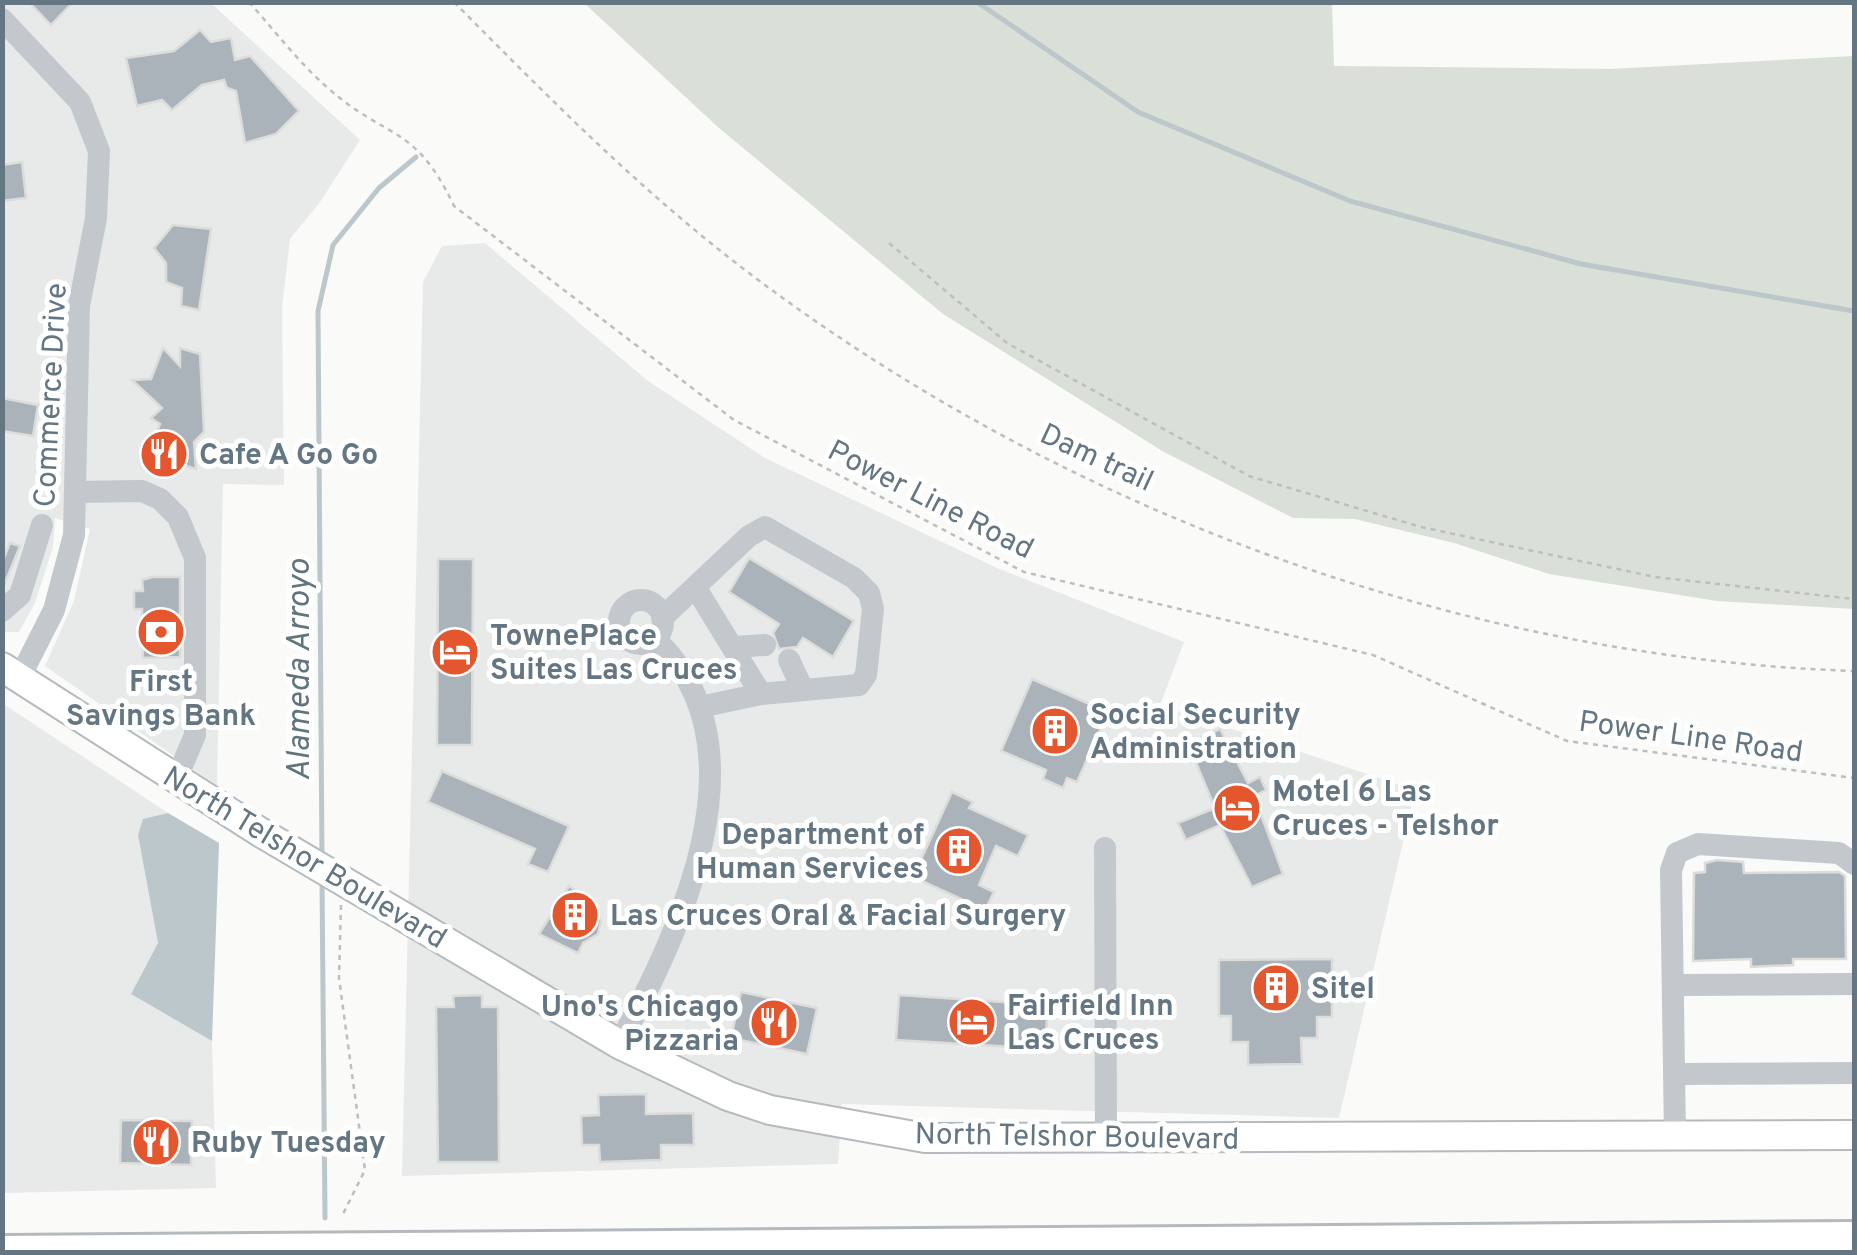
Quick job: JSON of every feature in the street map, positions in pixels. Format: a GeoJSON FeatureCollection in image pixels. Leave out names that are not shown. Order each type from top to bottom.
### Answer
{"type":"FeatureCollection","features":[{"type":"Feature","properties":{"kind":"highway"},"geometry":{"type":"LineString","coordinates":[[2,1233],[191,1247]]}},
{"type":"Feature","properties":{"kind":"highway"},"geometry":{"type":"LineString","coordinates":[[2,1252],[191,1247],[1854,1238]]}},
{"type":"Feature","properties":{"kind":"main road","name":"North Telshor Boulevard"},"geometry":{"type":"LineString","coordinates":[[11,673],[293,852],[619,1044],[728,1096],[808,1118],[925,1138],[1854,1135]]}},
{"type":"Feature","properties":{"kind":"street","name":"Commerce Drive"},"geometry":{"type":"LineString","coordinates":[[2,19],[80,102],[100,151],[96,218],[79,306],[74,535],[54,610],[11,673]]}},
{"type":"Feature","properties":{"kind":"street"},"geometry":{"type":"LineString","coordinates":[[75,492],[142,491],[160,499],[178,517],[195,558],[195,735],[176,780]]}},
{"type":"Feature","properties":{"kind":"street"},"geometry":{"type":"LineString","coordinates":[[2,611],[20,595],[42,525]]}},
{"type":"Feature","properties":{"kind":"street"},"geometry":{"type":"LineString","coordinates":[[619,1044],[659,968],[692,883],[709,788],[707,732],[700,706],[659,628],[749,536],[765,527],[864,586],[873,609],[864,680],[858,685],[760,694],[700,706]]}},
{"type":"Feature","properties":{"kind":"street"},"geometry":{"type":"LineString","coordinates":[[697,590],[760,694]]}},
{"type":"Feature","properties":{"kind":"street"},"geometry":{"type":"LineString","coordinates":[[734,647],[765,646]]}},
{"type":"Feature","properties":{"kind":"street"},"geometry":{"type":"LineString","coordinates":[[789,660],[803,690]]}},
{"type":"Feature","properties":{"kind":"street"},"geometry":{"type":"LineString","coordinates":[[1675,1136],[1671,870],[1681,849],[1698,844],[1839,854],[1854,864]]}},
{"type":"Feature","properties":{"kind":"street"},"geometry":{"type":"LineString","coordinates":[[1105,848],[1106,1140]]}},
{"type":"Feature","properties":{"kind":"street"},"geometry":{"type":"LineString","coordinates":[[1674,986],[1854,984]]}},
{"type":"Feature","properties":{"kind":"street"},"geometry":{"type":"LineString","coordinates":[[1675,1074],[1854,1073]]}},
{"type":"Feature","properties":{"kind":"path","name":"Power Line Road"},"geometry":{"type":"LineString","coordinates":[[250,2],[329,89],[415,144],[436,166],[454,206],[734,420],[1024,572],[1373,654],[1567,741],[1854,778]]}},
{"type":"Feature","properties":{"kind":"path","name":"Dam trail"},"geometry":{"type":"LineString","coordinates":[[454,2],[567,116],[748,272],[909,382],[1078,473],[1297,566],[1426,602],[1657,653],[1854,671]]}},
{"type":"Feature","properties":{"kind":"path"},"geometry":{"type":"LineString","coordinates":[[889,243],[1007,343],[1248,476],[1421,527],[1655,577],[1854,598]]}},
{"type":"Feature","properties":{"kind":"path"},"geometry":{"type":"LineString","coordinates":[[342,1216],[365,1170],[339,978],[344,882]]}},
{"type":"Feature","properties":{"kind":"shaded area"},"geometry":{"type":"Polygon","coordinates":[[[2,3],[211,3],[360,140],[320,202],[290,239],[282,308],[284,485],[223,484],[217,786],[45,666],[74,601],[90,529],[55,518],[53,547],[35,603],[19,632],[3,632],[2,3]]]}},
{"type":"Feature","properties":{"kind":"shaded area"},"geometry":{"type":"Polygon","coordinates":[[[584,3],[1332,3],[1334,66],[1611,69],[1854,56],[1854,609],[1717,601],[1549,574],[1454,543],[1355,519],[1293,518],[1164,452],[943,314],[719,128],[584,3]]]}},
{"type":"Feature","properties":{"kind":"shaded area"},"geometry":{"type":"Polygon","coordinates":[[[485,243],[648,381],[765,458],[997,568],[1184,642],[1160,705],[1415,790],[1339,1118],[842,1104],[838,1164],[402,1176],[423,282],[442,246],[485,243]]]}},
{"type":"Feature","properties":{"kind":"shaded area"},"geometry":{"type":"Polygon","coordinates":[[[2,703],[168,813],[144,819],[138,835],[158,943],[131,994],[212,1041],[216,1188],[3,1193],[2,703]]]}},
{"type":"Feature","properties":{"kind":"shaded area"},"geometry":{"type":"Polygon","coordinates":[[[168,813],[219,843],[212,1041],[131,994],[158,943],[138,835],[143,819],[168,813]]]}},
{"type":"Feature","properties":{"kind":"building"},"geometry":{"type":"Polygon","coordinates":[[[29,2],[73,2],[51,25],[29,2]]]}},
{"type":"Feature","properties":{"kind":"building"},"geometry":{"type":"Polygon","coordinates":[[[200,30],[211,42],[231,38],[235,60],[250,56],[299,111],[276,134],[245,143],[236,91],[227,88],[224,80],[202,85],[172,110],[162,100],[137,106],[126,58],[174,51],[200,30]]]}},
{"type":"Feature","properties":{"kind":"building"},"geometry":{"type":"Polygon","coordinates":[[[22,162],[26,198],[2,201],[2,165],[22,162]]]}},
{"type":"Feature","properties":{"kind":"building"},"geometry":{"type":"Polygon","coordinates":[[[173,225],[211,229],[199,310],[181,306],[182,288],[166,282],[166,263],[154,248],[173,225]]]}},
{"type":"Feature","properties":{"kind":"building"},"geometry":{"type":"Polygon","coordinates":[[[163,348],[180,366],[180,348],[200,354],[204,432],[194,442],[196,469],[154,456],[161,451],[156,434],[160,424],[151,418],[162,408],[132,380],[151,379],[163,348]]]}},
{"type":"Feature","properties":{"kind":"building"},"geometry":{"type":"Polygon","coordinates":[[[2,398],[38,405],[33,436],[2,431],[2,398]]]}},
{"type":"Feature","properties":{"kind":"building"},"geometry":{"type":"Polygon","coordinates":[[[10,543],[20,546],[2,590],[2,563],[10,543]]]}},
{"type":"Feature","properties":{"kind":"building"},"geometry":{"type":"Polygon","coordinates":[[[749,558],[854,621],[833,657],[803,638],[797,647],[779,649],[773,633],[779,624],[729,592],[749,558]]]}},
{"type":"Feature","properties":{"kind":"building","name":"TownePlace Suites Las Cruces"},"geometry":{"type":"Polygon","coordinates":[[[438,559],[473,559],[472,745],[437,745],[438,559]]]}},
{"type":"Feature","properties":{"kind":"building","name":"First Savings Bank"},"geometry":{"type":"Polygon","coordinates":[[[180,577],[180,657],[143,658],[142,609],[134,609],[134,591],[143,591],[142,580],[180,577]]]}},
{"type":"Feature","properties":{"kind":"building","name":"Social Security Administration"},"geometry":{"type":"Polygon","coordinates":[[[1032,679],[1108,712],[1077,782],[1067,778],[1063,788],[1043,779],[1046,770],[1001,751],[1032,679]]]}},
{"type":"Feature","properties":{"kind":"building","name":"Motel 6 Las Cruces - Telshor"},"geometry":{"type":"Polygon","coordinates":[[[1220,729],[1248,783],[1260,777],[1266,790],[1254,796],[1283,874],[1252,887],[1220,825],[1186,840],[1178,823],[1215,808],[1188,743],[1220,729]]]}},
{"type":"Feature","properties":{"kind":"building"},"geometry":{"type":"Polygon","coordinates":[[[442,771],[569,826],[548,872],[528,864],[535,849],[428,802],[442,771]]]}},
{"type":"Feature","properties":{"kind":"building","name":"Department of Human Services"},"geometry":{"type":"Polygon","coordinates":[[[952,792],[973,802],[969,808],[1028,835],[1018,856],[996,846],[979,885],[994,892],[985,910],[913,877],[952,792]]]}},
{"type":"Feature","properties":{"kind":"building"},"geometry":{"type":"Polygon","coordinates":[[[1743,862],[1744,873],[1839,872],[1845,876],[1846,959],[1793,959],[1793,965],[1751,967],[1751,959],[1693,961],[1694,873],[1705,872],[1705,863],[1743,862]]]}},
{"type":"Feature","properties":{"kind":"building","name":"Las Cruces Oral & Facial Surgery"},"geometry":{"type":"Polygon","coordinates":[[[569,886],[593,902],[601,921],[598,934],[583,943],[578,953],[539,934],[569,886]]]}},
{"type":"Feature","properties":{"kind":"building","name":"Sitel"},"geometry":{"type":"Polygon","coordinates":[[[1332,959],[1332,1017],[1317,1017],[1317,1038],[1301,1038],[1302,1064],[1248,1065],[1248,1042],[1231,1042],[1231,1016],[1219,1016],[1219,960],[1332,959]]]}},
{"type":"Feature","properties":{"kind":"building","name":"Uno's Chicago Pizzaria"},"geometry":{"type":"Polygon","coordinates":[[[741,992],[817,1008],[807,1054],[731,1038],[741,992]]]}},
{"type":"Feature","properties":{"kind":"building"},"geometry":{"type":"Polygon","coordinates":[[[482,995],[482,1007],[498,1007],[499,1162],[438,1162],[436,1007],[454,1007],[453,996],[482,995]]]}},
{"type":"Feature","properties":{"kind":"building","name":"Fairfield Inn Las Cruces"},"geometry":{"type":"Polygon","coordinates":[[[899,995],[1048,1005],[1045,1049],[896,1040],[899,995]]]}},
{"type":"Feature","properties":{"kind":"building"},"geometry":{"type":"Polygon","coordinates":[[[646,1094],[646,1114],[693,1113],[694,1145],[661,1145],[661,1160],[600,1162],[599,1145],[582,1145],[581,1116],[599,1115],[598,1095],[646,1094]]]}},
{"type":"Feature","properties":{"kind":"building","name":"Ruby Tuesday"},"geometry":{"type":"Polygon","coordinates":[[[121,1120],[192,1121],[191,1165],[120,1163],[121,1120]]]}},
{"type":"Feature","properties":{"kind":"waterway"},"geometry":{"type":"LineString","coordinates":[[977,2],[1138,112],[1350,201],[1581,264],[1854,311]]}},
{"type":"Feature","properties":{"kind":"waterway","name":"Alameda Arroyo"},"geometry":{"type":"LineString","coordinates":[[322,859],[318,311],[333,245],[379,188],[416,157]]}},
{"type":"Feature","properties":{"kind":"waterway","name":"Alameda Arroyo"},"geometry":{"type":"LineString","coordinates":[[322,880],[325,1218]]}},
{"type":"Feature","properties":{"kind":"place","name":"Cafe A Go Go"},"geometry":{"type":"Point","coordinates":[164,454]}},
{"type":"Feature","properties":{"kind":"place","name":"First Savings Bank"},"geometry":{"type":"Point","coordinates":[161,632]}},
{"type":"Feature","properties":{"kind":"place","name":"TownePlace Suites Las Cruces"},"geometry":{"type":"Point","coordinates":[455,652]}},
{"type":"Feature","properties":{"kind":"place","name":"Social Security Administration"},"geometry":{"type":"Point","coordinates":[1055,731]}},
{"type":"Feature","properties":{"kind":"place","name":"Motel 6 Las Cruces - Telshor"},"geometry":{"type":"Point","coordinates":[1237,808]}},
{"type":"Feature","properties":{"kind":"place","name":"Department of Human Services"},"geometry":{"type":"Point","coordinates":[959,851]}},
{"type":"Feature","properties":{"kind":"place","name":"Las Cruces Oral & Facial Surgery"},"geometry":{"type":"Point","coordinates":[575,915]}},
{"type":"Feature","properties":{"kind":"place","name":"Sitel"},"geometry":{"type":"Point","coordinates":[1276,988]}},
{"type":"Feature","properties":{"kind":"place","name":"Fairfield Inn Las Cruces"},"geometry":{"type":"Point","coordinates":[972,1022]}},
{"type":"Feature","properties":{"kind":"place","name":"Uno's Chicago Pizzaria"},"geometry":{"type":"Point","coordinates":[774,1023]}},
{"type":"Feature","properties":{"kind":"place","name":"Ruby Tuesday"},"geometry":{"type":"Point","coordinates":[156,1142]}}]}
